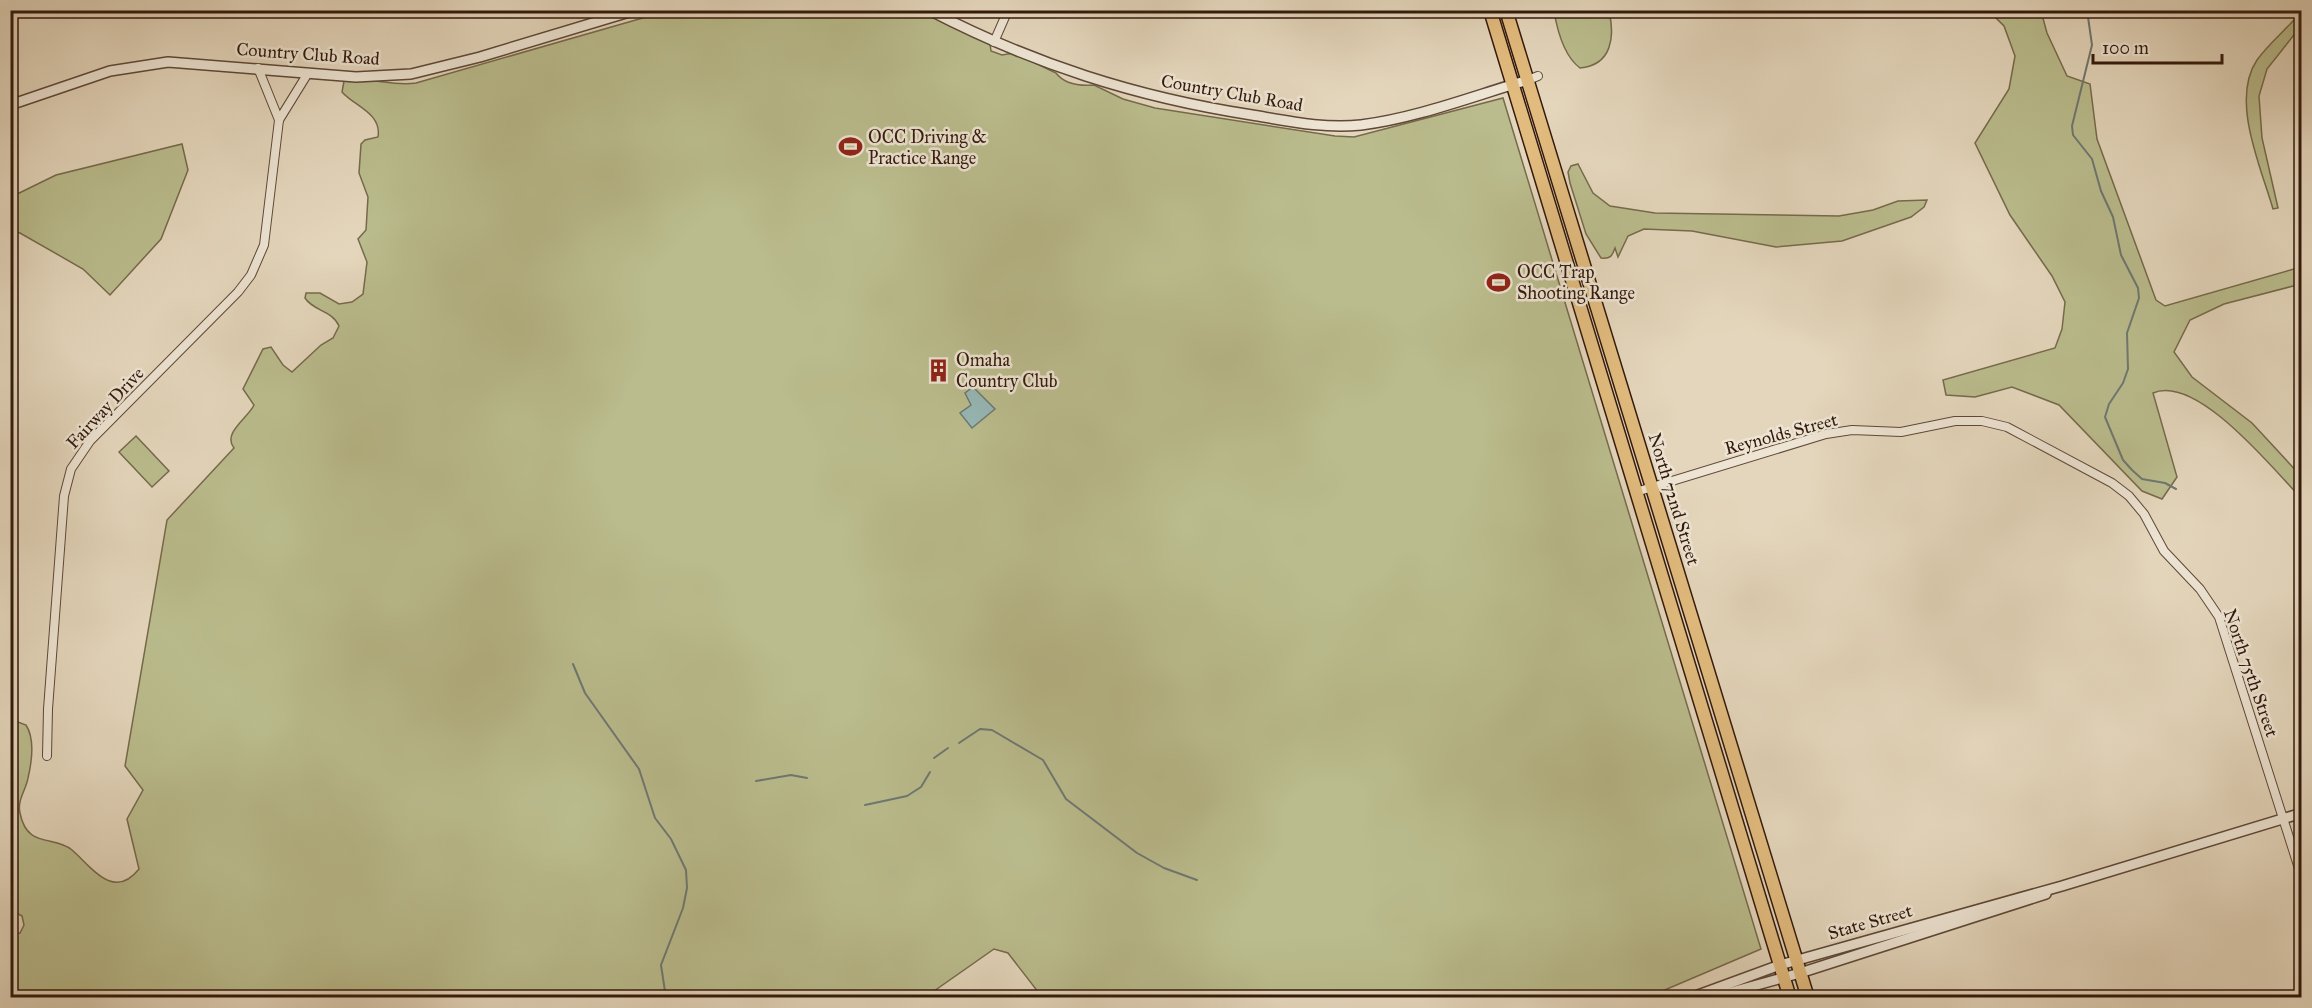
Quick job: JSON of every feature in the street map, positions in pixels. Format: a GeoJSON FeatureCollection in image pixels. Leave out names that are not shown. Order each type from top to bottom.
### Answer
{"type":"FeatureCollection","features":[{"type":"Feature","properties":{"kind":"main road","name":"North 72nd Street"},"geometry":{"type":"LineString","coordinates":[[1490,10],[1790,998]]}},
{"type":"Feature","properties":{"kind":"main road","name":"North 72nd Street"},"geometry":{"type":"LineString","coordinates":[[1506,10],[1533,78],[1651,487],[1808,998]]}},
{"type":"Feature","properties":{"kind":"street","name":"Country Club Road"},"geometry":{"type":"LineString","coordinates":[[10,105],[110,71],[140,65],[190,62],[373,78],[428,71],[636,10]]}},
{"type":"Feature","properties":{"kind":"street","name":"Country Club Road"},"geometry":{"type":"LineString","coordinates":[[928,10],[994,42],[1076,75],[1131,91],[1230,112],[1323,126],[1379,122],[1533,78]]}},
{"type":"Feature","properties":{"kind":"street"},"geometry":{"type":"LineString","coordinates":[[994,42],[1008,10]]}},
{"type":"Feature","properties":{"kind":"street","name":"Fairway Drive"},"geometry":{"type":"LineString","coordinates":[[258,68],[279,120]]}},
{"type":"Feature","properties":{"kind":"street","name":"Fairway Drive"},"geometry":{"type":"LineString","coordinates":[[47,756],[48,709],[64,496],[71,469],[90,441],[238,292],[251,275],[267,231],[279,120],[308,73]]}},
{"type":"Feature","properties":{"kind":"street","name":"Reynolds Street"},"geometry":{"type":"LineString","coordinates":[[1636,492],[1839,432],[1901,432],[1969,420],[2007,428]]}},
{"type":"Feature","properties":{"kind":"street","name":"North 75th Street"},"geometry":{"type":"LineString","coordinates":[[2007,428],[2112,483],[2129,496],[2144,514],[2173,562],[2210,602],[2229,643],[2301,878]]}},
{"type":"Feature","properties":{"kind":"street","name":"State Street"},"geometry":{"type":"LineString","coordinates":[[1690,998],[1780,965],[1798,967],[2021,904],[2062,885],[2301,813]]}},
{"type":"Feature","properties":{"kind":"street","name":"State Street"},"geometry":{"type":"LineString","coordinates":[[1710,998],[1784,978],[1798,967]]}},
{"type":"Feature","properties":{"kind":"green space","name":"Omaha Country Club"},"geometry":{"type":"Polygon","coordinates":[[[667,11],[924,11],[990,44],[991,51],[1002,55],[1014,53],[1056,73],[1064,80],[1079,85],[1094,85],[1123,99],[1155,108],[1335,136],[1354,137],[1503,98],[1761,949],[1646,998],[1042,997],[1008,953],[994,949],[924,998],[11,997],[11,935],[20,933],[24,925],[22,916],[11,910],[10,777],[15,765],[11,757],[11,722],[13,720],[26,725],[31,737],[31,765],[19,808],[29,832],[35,837],[72,850],[102,877],[120,882],[129,878],[139,869],[127,819],[143,790],[125,766],[167,520],[234,448],[231,442],[233,431],[254,405],[243,389],[263,349],[271,347],[283,365],[292,372],[321,345],[333,338],[339,326],[336,321],[308,302],[305,298],[306,293],[320,293],[339,304],[352,302],[363,294],[367,262],[358,239],[366,230],[368,197],[359,173],[361,144],[365,140],[378,137],[378,129],[372,116],[342,92],[344,81],[416,83],[667,11]]]}},
{"type":"Feature","properties":{"kind":"green space"},"geometry":{"type":"Polygon","coordinates":[[[1554,11],[1609,11],[1612,30],[1605,56],[1591,66],[1580,68],[1574,63],[1559,34],[1554,11]]]}},
{"type":"Feature","properties":{"kind":"green space"},"geometry":{"type":"Polygon","coordinates":[[[1993,11],[2041,11],[2047,33],[2067,76],[2090,84],[2097,139],[2156,300],[2165,306],[2301,267],[2301,284],[2224,304],[2190,320],[2174,352],[2192,377],[2252,423],[2301,476],[2301,498],[2253,447],[2212,410],[2191,397],[2171,391],[2153,393],[2177,477],[2162,499],[2142,491],[2059,405],[2012,387],[1975,397],[1946,395],[1943,380],[2055,348],[2062,329],[2065,302],[2052,276],[2010,215],[1975,143],[2009,89],[2015,56],[2004,26],[1995,17],[1993,11]]]}},
{"type":"Feature","properties":{"kind":"green space"},"geometry":{"type":"Polygon","coordinates":[[[2301,12],[2301,26],[2267,69],[2259,96],[2262,138],[2278,208],[2273,209],[2250,134],[2246,94],[2249,76],[2257,60],[2301,12]]]}},
{"type":"Feature","properties":{"kind":"green space"},"geometry":{"type":"Polygon","coordinates":[[[182,144],[188,170],[161,239],[110,295],[83,269],[20,233],[11,231],[11,197],[56,175],[182,144]]]}},
{"type":"Feature","properties":{"kind":"green space"},"geometry":{"type":"Polygon","coordinates":[[[1578,164],[1593,193],[1610,206],[1655,213],[1839,216],[1873,210],[1898,201],[1927,200],[1924,207],[1911,217],[1842,241],[1776,247],[1692,231],[1644,229],[1628,236],[1618,257],[1615,248],[1611,256],[1601,258],[1586,234],[1570,183],[1568,172],[1571,166],[1578,164]]]}},
{"type":"Feature","properties":{"kind":"green space"},"geometry":{"type":"Polygon","coordinates":[[[136,436],[169,471],[152,487],[119,452],[136,436]]]}},
{"type":"Feature","properties":{"kind":"water"},"geometry":{"type":"Polygon","coordinates":[[[973,387],[995,409],[972,428],[960,413],[971,405],[965,393],[973,387]]]}},
{"type":"Feature","properties":{"kind":"waterway"},"geometry":{"type":"LineString","coordinates":[[2087,10],[2092,45],[2072,126],[2073,135],[2092,159],[2101,191],[2113,217],[2121,255],[2138,288],[2139,298],[2127,333],[2128,369],[2123,383],[2109,404],[2105,417],[2123,460],[2132,470],[2142,479],[2165,483],[2176,489]]}},
{"type":"Feature","properties":{"kind":"waterway"},"geometry":{"type":"LineString","coordinates":[[573,664],[585,693],[639,769],[655,818],[671,839],[686,870],[687,888],[683,908],[661,965],[666,998]]}},
{"type":"Feature","properties":{"kind":"waterway"},"geometry":{"type":"LineString","coordinates":[[959,743],[980,729],[992,730],[1043,760],[1066,799],[1137,853],[1164,868],[1197,880]]}},
{"type":"Feature","properties":{"kind":"waterway"},"geometry":{"type":"LineString","coordinates":[[934,758],[948,748]]}},
{"type":"Feature","properties":{"kind":"waterway"},"geometry":{"type":"LineString","coordinates":[[865,805],[907,796],[921,787],[930,772]]}},
{"type":"Feature","properties":{"kind":"waterway"},"geometry":{"type":"LineString","coordinates":[[756,781],[791,775],[807,778]]}},
{"type":"Feature","properties":{"kind":"place","name":"OCC Driving & Practice Range"},"geometry":{"type":"Point","coordinates":[850,147]}},
{"type":"Feature","properties":{"kind":"place","name":"OCC Trap Shooting Range"},"geometry":{"type":"Point","coordinates":[1499,282]}},
{"type":"Feature","properties":{"kind":"place","name":"Omaha Country Club"},"geometry":{"type":"Point","coordinates":[938,370]}}]}
